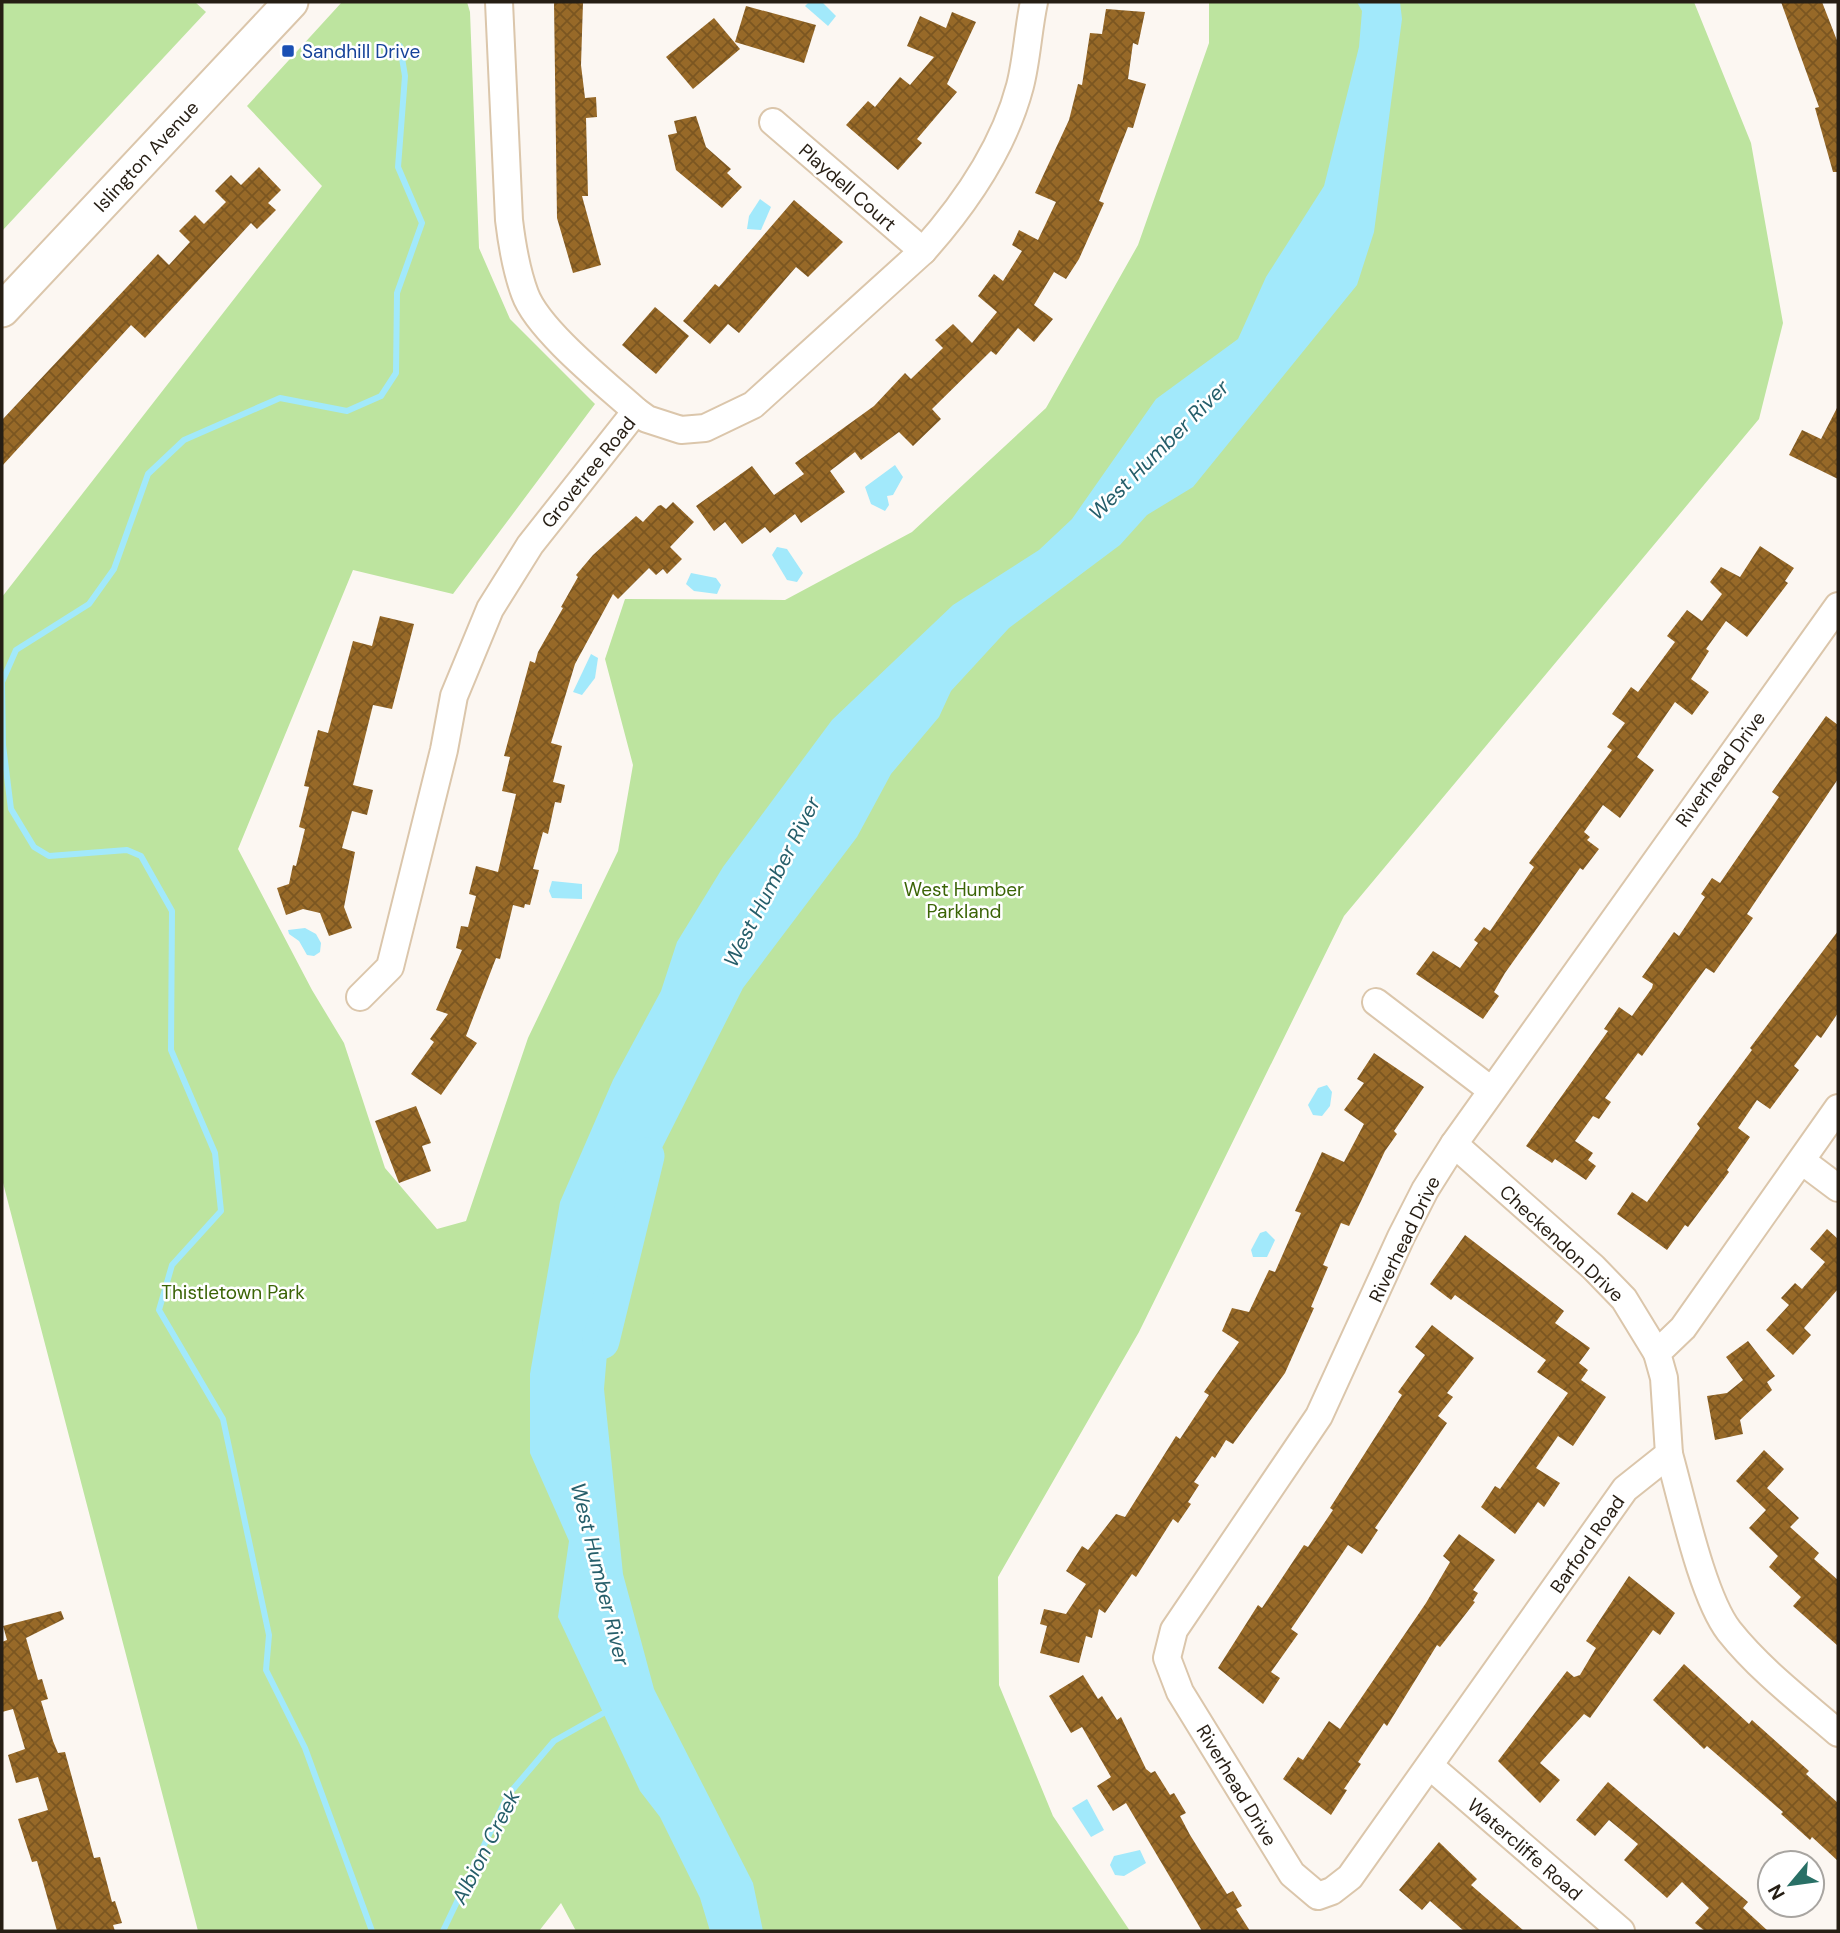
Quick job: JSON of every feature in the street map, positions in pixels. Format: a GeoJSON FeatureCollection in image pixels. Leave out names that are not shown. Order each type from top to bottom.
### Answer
{"type":"FeatureCollection","features":[{"type":"Feature","properties":{"kind":"main road","name":"Islington Avenue"},"geometry":{"type":"LineString","coordinates":[[2,310],[290,2]]}},
{"type":"Feature","properties":{"kind":"street"},"geometry":{"type":"LineString","coordinates":[[499,2],[509,220],[513,253],[525,296],[553,335],[636,411]]}},
{"type":"Feature","properties":{"kind":"street","name":"Grovetree Road"},"geometry":{"type":"LineString","coordinates":[[360,997],[390,967],[444,750],[454,696],[490,609],[530,545],[636,411],[647,419],[681,430],[705,428],[753,405],[923,251],[977,180],[1008,118],[1020,87],[1034,2]]}},
{"type":"Feature","properties":{"kind":"street","name":"Playdell Court"},"geometry":{"type":"LineString","coordinates":[[773,122],[923,251]]}},
{"type":"Feature","properties":{"kind":"street","name":"Riverhead Drive"},"geometry":{"type":"LineString","coordinates":[[1318,1896],[1305,1889],[1292,1874],[1180,1692],[1167,1658],[1174,1629],[1319,1416],[1401,1237],[1425,1190],[1454,1144],[1838,606]]}},
{"type":"Feature","properties":{"kind":"street"},"geometry":{"type":"LineString","coordinates":[[1376,1002],[1491,1090]]}},
{"type":"Feature","properties":{"kind":"street"},"geometry":{"type":"LineString","coordinates":[[1838,1108],[1684,1328],[1657,1353],[1664,1378],[1668,1454],[1708,1589],[1728,1629],[1766,1671],[1838,1733]]}},
{"type":"Feature","properties":{"kind":"street","name":"Checkendon Drive"},"geometry":{"type":"LineString","coordinates":[[1454,1144],[1593,1267],[1624,1299],[1657,1353]]}},
{"type":"Feature","properties":{"kind":"street"},"geometry":{"type":"LineString","coordinates":[[1802,1161],[1838,1188]]}},
{"type":"Feature","properties":{"kind":"street","name":"Barford Road"},"geometry":{"type":"LineString","coordinates":[[1318,1896],[1332,1891],[1350,1877],[1625,1489],[1668,1454]]}},
{"type":"Feature","properties":{"kind":"street","name":"Watercliffe Road"},"geometry":{"type":"LineString","coordinates":[[1430,1766],[1621,1931]]}},
{"type":"Feature","properties":{"kind":"green space"},"geometry":{"type":"Polygon","coordinates":[[[2,2],[195,2],[206,12],[2,231],[2,2]]]}},
{"type":"Feature","properties":{"kind":"green space","name":"West Humber Parkland"},"geometry":{"type":"Polygon","coordinates":[[[342,2],[467,2],[470,12],[479,248],[510,319],[595,404],[453,594],[353,570],[238,849],[312,990],[344,1043],[385,1168],[437,1229],[466,1221],[528,1038],[618,851],[633,765],[605,659],[625,599],[785,600],[912,532],[1046,408],[1138,245],[1209,43],[1209,2],[1694,2],[1751,143],[1783,323],[1759,419],[1344,916],[1139,1332],[998,1577],[999,1685],[1053,1816],[1130,1931],[576,1931],[561,1903],[539,1931],[198,1931],[2,1179],[2,597],[322,186],[247,106],[342,2]]]}},
{"type":"Feature","properties":{"kind":"water"},"geometry":{"type":"Polygon","coordinates":[[[809,2],[822,2],[836,16],[828,26],[805,6],[809,2]]]}},
{"type":"Feature","properties":{"kind":"water"},"geometry":{"type":"Polygon","coordinates":[[[1357,2],[1400,2],[1402,19],[1374,232],[1357,285],[1193,487],[1147,515],[1120,545],[1009,628],[951,691],[939,717],[891,774],[857,837],[743,988],[617,1237],[604,1389],[623,1574],[654,1689],[753,1883],[763,1931],[710,1931],[700,1898],[660,1817],[640,1791],[558,1617],[569,1541],[530,1453],[530,1374],[560,1202],[613,1080],[661,991],[677,942],[723,867],[832,720],[953,605],[1039,550],[1072,519],[1156,399],[1238,339],[1266,277],[1324,186],[1359,47],[1362,11],[1357,2]]]}},
{"type":"Feature","properties":{"kind":"water"},"geometry":{"type":"Polygon","coordinates":[[[760,199],[771,207],[761,230],[747,229],[749,216],[760,199]]]}},
{"type":"Feature","properties":{"kind":"water"},"geometry":{"type":"Polygon","coordinates":[[[895,465],[903,477],[893,495],[887,496],[889,505],[885,511],[871,504],[865,487],[895,465]]]}},
{"type":"Feature","properties":{"kind":"water"},"geometry":{"type":"Polygon","coordinates":[[[777,547],[787,549],[803,573],[797,582],[787,580],[772,555],[777,547]]]}},
{"type":"Feature","properties":{"kind":"water"},"geometry":{"type":"Polygon","coordinates":[[[691,573],[716,578],[721,585],[717,594],[694,591],[686,584],[691,573]]]}},
{"type":"Feature","properties":{"kind":"water"},"geometry":{"type":"Polygon","coordinates":[[[591,654],[598,658],[595,678],[582,695],[573,692],[591,654]]]}},
{"type":"Feature","properties":{"kind":"water"},"geometry":{"type":"Polygon","coordinates":[[[552,881],[582,884],[582,899],[552,898],[549,891],[552,881]]]}},
{"type":"Feature","properties":{"kind":"water"},"geometry":{"type":"Polygon","coordinates":[[[305,928],[316,934],[321,943],[320,952],[314,956],[307,955],[299,941],[289,934],[288,930],[305,928]]]}},
{"type":"Feature","properties":{"kind":"water"},"geometry":{"type":"Polygon","coordinates":[[[1327,1085],[1332,1092],[1330,1106],[1322,1116],[1313,1115],[1308,1105],[1318,1088],[1327,1085]]]}},
{"type":"Feature","properties":{"kind":"water"},"geometry":{"type":"Polygon","coordinates":[[[1266,1231],[1275,1240],[1267,1257],[1253,1257],[1251,1250],[1260,1233],[1266,1231]]]}},
{"type":"Feature","properties":{"kind":"water"},"geometry":{"type":"Polygon","coordinates":[[[1087,1799],[1104,1830],[1091,1837],[1072,1808],[1087,1799]]]}},
{"type":"Feature","properties":{"kind":"water"},"geometry":{"type":"Polygon","coordinates":[[[1140,1850],[1146,1863],[1124,1876],[1115,1875],[1110,1865],[1114,1856],[1140,1850]]]}},
{"type":"Feature","properties":{"kind":"building"},"geometry":{"type":"Polygon","coordinates":[[[554,2],[583,2],[581,65],[585,98],[596,97],[597,117],[586,118],[588,196],[582,196],[601,265],[573,273],[557,218],[554,2]]]}},
{"type":"Feature","properties":{"kind":"building"},"geometry":{"type":"Polygon","coordinates":[[[1781,2],[1822,2],[1838,43],[1838,172],[1833,172],[1815,108],[1819,107],[1781,2]]]}},
{"type":"Feature","properties":{"kind":"building"},"geometry":{"type":"Polygon","coordinates":[[[746,6],[816,25],[804,63],[735,42],[746,6]]]}},
{"type":"Feature","properties":{"kind":"building"},"geometry":{"type":"Polygon","coordinates":[[[1106,9],[1145,12],[1138,45],[1133,43],[1128,79],[1146,84],[1133,128],[1128,127],[1099,201],[1104,203],[1079,259],[1066,279],[1054,272],[1034,305],[1053,319],[1034,342],[1018,328],[996,355],[991,351],[932,409],[941,419],[913,446],[899,432],[861,460],[855,452],[830,471],[845,492],[801,523],[795,514],[770,533],[765,527],[742,544],[725,522],[714,531],[696,506],[752,466],[774,495],[804,474],[795,463],[874,406],[905,373],[911,379],[943,348],[935,340],[953,324],[972,343],[997,312],[978,296],[994,274],[1003,281],[1022,251],[1012,245],[1019,230],[1038,240],[1056,202],[1035,193],[1069,120],[1078,84],[1082,85],[1090,33],[1102,34],[1106,9]]]}},
{"type":"Feature","properties":{"kind":"building"},"geometry":{"type":"Polygon","coordinates":[[[952,12],[976,22],[947,84],[957,92],[917,139],[922,143],[898,170],[846,125],[868,101],[875,107],[900,77],[910,85],[934,57],[907,46],[920,16],[946,28],[952,12]]]}},
{"type":"Feature","properties":{"kind":"building"},"geometry":{"type":"Polygon","coordinates":[[[714,18],[740,49],[693,89],[666,57],[714,18]]]}},
{"type":"Feature","properties":{"kind":"building"},"geometry":{"type":"Polygon","coordinates":[[[696,116],[706,147],[731,169],[727,173],[742,187],[722,208],[676,170],[668,135],[677,133],[674,121],[696,116]]]}},
{"type":"Feature","properties":{"kind":"building"},"geometry":{"type":"Polygon","coordinates":[[[259,167],[281,190],[268,203],[276,210],[257,229],[251,223],[145,338],[131,325],[2,466],[2,420],[158,254],[169,265],[190,242],[179,231],[195,215],[204,224],[226,202],[215,191],[231,175],[241,185],[259,167]]]}},
{"type":"Feature","properties":{"kind":"building"},"geometry":{"type":"Polygon","coordinates":[[[794,200],[843,242],[808,277],[796,267],[739,333],[728,324],[710,344],[683,321],[715,284],[719,287],[794,200]]]}},
{"type":"Feature","properties":{"kind":"building"},"geometry":{"type":"Polygon","coordinates":[[[655,307],[689,336],[656,374],[622,345],[655,307]]]}},
{"type":"Feature","properties":{"kind":"building"},"geometry":{"type":"Polygon","coordinates":[[[1838,406],[1838,479],[1789,455],[1802,430],[1821,439],[1838,406]]]}},
{"type":"Feature","properties":{"kind":"building"},"geometry":{"type":"Polygon","coordinates":[[[673,502],[694,522],[670,547],[682,559],[667,574],[663,569],[656,575],[649,568],[618,599],[613,594],[575,664],[551,743],[562,746],[553,782],[565,785],[561,803],[555,802],[548,834],[543,832],[533,869],[539,870],[530,905],[525,904],[524,908],[513,905],[500,959],[496,958],[466,1036],[477,1043],[441,1095],[411,1074],[434,1042],[430,1039],[448,1014],[436,1010],[462,950],[456,948],[461,926],[468,927],[476,896],[469,894],[476,866],[498,872],[516,794],[502,791],[510,757],[504,756],[530,661],[535,663],[538,652],[578,577],[576,575],[593,555],[636,516],[643,522],[658,506],[666,509],[673,502]]]}},
{"type":"Feature","properties":{"kind":"building"},"geometry":{"type":"Polygon","coordinates":[[[1760,546],[1794,568],[1785,581],[1788,583],[1747,637],[1726,621],[1706,649],[1709,651],[1691,679],[1709,692],[1692,715],[1675,702],[1637,757],[1654,770],[1620,818],[1603,805],[1584,832],[1590,837],[1587,840],[1599,849],[1583,870],[1580,868],[1505,973],[1494,992],[1499,996],[1483,1019],[1416,974],[1433,951],[1460,968],[1478,943],[1474,940],[1484,927],[1490,931],[1534,867],[1529,863],[1612,750],[1607,747],[1625,723],[1612,714],[1631,687],[1638,692],[1675,642],[1667,636],[1687,610],[1702,621],[1722,594],[1710,582],[1721,567],[1740,577],[1760,546]]]}},
{"type":"Feature","properties":{"kind":"building"},"geometry":{"type":"Polygon","coordinates":[[[380,616],[414,624],[392,709],[373,705],[353,785],[373,790],[367,815],[352,811],[342,848],[355,852],[344,907],[352,928],[329,936],[320,913],[303,909],[286,915],[277,888],[289,884],[293,865],[296,866],[305,829],[299,827],[309,787],[304,786],[318,730],[328,733],[353,641],[372,646],[380,616]]]}},
{"type":"Feature","properties":{"kind":"building"},"geometry":{"type":"Polygon","coordinates":[[[1826,716],[1838,725],[1838,779],[1747,914],[1753,918],[1714,973],[1706,968],[1642,1056],[1638,1053],[1605,1098],[1611,1102],[1599,1119],[1593,1116],[1575,1141],[1593,1153],[1588,1160],[1596,1166],[1586,1180],[1555,1159],[1552,1163],[1526,1146],[1608,1031],[1604,1029],[1619,1007],[1632,1016],[1652,988],[1653,984],[1642,977],[1674,932],[1679,936],[1705,897],[1701,894],[1712,878],[1720,883],[1779,797],[1772,792],[1826,716]]]}},
{"type":"Feature","properties":{"kind":"building"},"geometry":{"type":"Polygon","coordinates":[[[1838,931],[1838,1013],[1821,1038],[1817,1035],[1794,1066],[1799,1070],[1770,1109],[1757,1100],[1738,1128],[1750,1137],[1727,1170],[1729,1172],[1688,1227],[1685,1225],[1667,1250],[1617,1214],[1632,1192],[1647,1202],[1700,1128],[1697,1124],[1752,1050],[1750,1048],[1838,931]]]}},
{"type":"Feature","properties":{"kind":"building"},"geometry":{"type":"Polygon","coordinates":[[[1374,1053],[1424,1087],[1394,1131],[1397,1134],[1385,1151],[1349,1226],[1341,1223],[1323,1265],[1328,1267],[1311,1307],[1314,1308],[1285,1373],[1233,1444],[1226,1440],[1215,1458],[1212,1456],[1194,1482],[1199,1485],[1188,1502],[1191,1504],[1178,1523],[1173,1519],[1136,1577],[1132,1574],[1105,1613],[1099,1609],[1092,1638],[1086,1636],[1079,1663],[1040,1653],[1047,1626],[1040,1624],[1044,1609],[1066,1614],[1086,1584],[1066,1571],[1082,1546],[1088,1550],[1116,1514],[1125,1517],[1176,1436],[1180,1439],[1209,1395],[1204,1392],[1239,1342],[1222,1331],[1232,1308],[1249,1312],[1269,1270],[1275,1272],[1301,1213],[1295,1211],[1322,1152],[1344,1162],[1364,1124],[1344,1110],[1364,1083],[1357,1079],[1374,1053]]]}},
{"type":"Feature","properties":{"kind":"building"},"geometry":{"type":"Polygon","coordinates":[[[416,1106],[431,1143],[422,1146],[431,1171],[399,1183],[375,1121],[416,1106]]]}},
{"type":"Feature","properties":{"kind":"building"},"geometry":{"type":"Polygon","coordinates":[[[1827,1229],[1838,1239],[1838,1289],[1804,1328],[1811,1335],[1793,1355],[1766,1330],[1789,1305],[1781,1298],[1795,1283],[1802,1289],[1825,1262],[1810,1249],[1827,1229]]]}},
{"type":"Feature","properties":{"kind":"building"},"geometry":{"type":"Polygon","coordinates":[[[1465,1235],[1564,1311],[1555,1323],[1590,1348],[1579,1363],[1588,1370],[1581,1380],[1606,1397],[1573,1446],[1558,1436],[1536,1468],[1560,1483],[1544,1507],[1538,1502],[1515,1534],[1481,1507],[1495,1486],[1500,1489],[1568,1393],[1537,1372],[1546,1360],[1455,1295],[1451,1300],[1430,1284],[1465,1235]]]}},
{"type":"Feature","properties":{"kind":"building"},"geometry":{"type":"Polygon","coordinates":[[[1432,1325],[1474,1358],[1447,1393],[1453,1397],[1438,1416],[1447,1423],[1375,1528],[1378,1530],[1362,1554],[1348,1545],[1291,1629],[1298,1634],[1271,1672],[1280,1678],[1263,1704],[1218,1668],[1258,1605],[1262,1608],[1304,1545],[1308,1547],[1333,1510],[1330,1508],[1402,1395],[1398,1392],[1425,1355],[1415,1347],[1432,1325]]]}},
{"type":"Feature","properties":{"kind":"building"},"geometry":{"type":"Polygon","coordinates":[[[1748,1341],[1775,1376],[1767,1382],[1772,1390],[1740,1420],[1743,1434],[1715,1440],[1707,1396],[1727,1393],[1743,1380],[1726,1357],[1748,1341]]]}},
{"type":"Feature","properties":{"kind":"building"},"geometry":{"type":"Polygon","coordinates":[[[1764,1450],[1784,1469],[1767,1488],[1799,1518],[1790,1527],[1819,1553],[1814,1559],[1838,1580],[1838,1646],[1793,1606],[1801,1597],[1769,1567],[1778,1556],[1749,1528],[1766,1510],[1736,1481],[1764,1450]]]}},
{"type":"Feature","properties":{"kind":"building"},"geometry":{"type":"Polygon","coordinates":[[[1459,1534],[1495,1560],[1473,1590],[1478,1593],[1473,1601],[1475,1602],[1440,1647],[1437,1645],[1387,1726],[1384,1723],[1358,1762],[1361,1764],[1331,1815],[1283,1779],[1298,1757],[1303,1760],[1329,1721],[1340,1729],[1426,1603],[1450,1562],[1443,1556],[1459,1534]]]}},
{"type":"Feature","properties":{"kind":"building"},"geometry":{"type":"Polygon","coordinates":[[[1629,1576],[1675,1613],[1660,1635],[1653,1630],[1590,1718],[1584,1714],[1540,1763],[1560,1780],[1540,1803],[1498,1761],[1567,1671],[1574,1677],[1580,1675],[1596,1648],[1586,1641],[1629,1576]]]}},
{"type":"Feature","properties":{"kind":"building"},"geometry":{"type":"Polygon","coordinates":[[[61,1611],[64,1619],[26,1638],[38,1680],[42,1679],[48,1699],[41,1701],[53,1741],[58,1753],[65,1752],[94,1858],[100,1857],[112,1902],[115,1901],[122,1923],[113,1925],[115,1931],[57,1931],[37,1861],[32,1862],[18,1819],[48,1810],[38,1777],[16,1783],[8,1755],[25,1749],[13,1709],[2,1712],[2,1642],[7,1640],[3,1626],[61,1611]]]}},
{"type":"Feature","properties":{"kind":"building"},"geometry":{"type":"Polygon","coordinates":[[[1684,1664],[1749,1724],[1752,1720],[1809,1771],[1806,1774],[1838,1803],[1838,1861],[1812,1837],[1810,1840],[1781,1814],[1783,1812],[1707,1746],[1704,1749],[1653,1700],[1684,1664]]]}},
{"type":"Feature","properties":{"kind":"building"},"geometry":{"type":"Polygon","coordinates":[[[1083,1675],[1098,1699],[1102,1696],[1117,1720],[1121,1717],[1146,1769],[1151,1773],[1155,1771],[1170,1795],[1174,1793],[1186,1813],[1180,1816],[1190,1835],[1227,1894],[1233,1891],[1242,1906],[1236,1909],[1250,1931],[1202,1931],[1126,1803],[1113,1811],[1097,1786],[1111,1777],[1082,1727],[1071,1733],[1049,1696],[1083,1675]]]}},
{"type":"Feature","properties":{"kind":"building"},"geometry":{"type":"Polygon","coordinates":[[[1608,1782],[1748,1902],[1743,1908],[1768,1931],[1705,1931],[1695,1923],[1709,1908],[1682,1882],[1667,1898],[1624,1860],[1638,1844],[1609,1820],[1595,1836],[1576,1820],[1608,1782]]]}},
{"type":"Feature","properties":{"kind":"building"},"geometry":{"type":"Polygon","coordinates":[[[1439,1842],[1477,1879],[1471,1885],[1524,1931],[1464,1931],[1430,1901],[1422,1910],[1399,1890],[1439,1842]]]}},
{"type":"Feature","properties":{"kind":"waterway"},"geometry":{"type":"LineString","coordinates":[[372,1931],[305,1748],[266,1670],[269,1635],[223,1419],[159,1310],[172,1265],[221,1211],[215,1153],[171,1050],[172,911],[141,856],[127,850],[49,856],[34,847],[11,809],[3,745],[2,682],[16,650],[89,604],[114,569],[148,474],[184,440],[280,398],[347,411],[381,396],[396,373],[397,293],[422,223],[398,167],[405,76],[400,46]]}},
{"type":"Feature","properties":{"kind":"waterway","name":"West Humber River"},"geometry":{"type":"LineString","coordinates":[[601,1341],[646,1156]]}},
{"type":"Feature","properties":{"kind":"waterway","name":"Albion Creek"},"geometry":{"type":"LineString","coordinates":[[443,1931],[508,1795],[554,1741],[609,1710]]}},
{"type":"Feature","properties":{"kind":"place","name":"Sandhill Drive"},"geometry":{"type":"Point","coordinates":[288,51]}},
{"type":"Feature","properties":{"kind":"park label","name":"Thistletown Park"},"geometry":{"type":"Point","coordinates":[233,1292]}}]}
